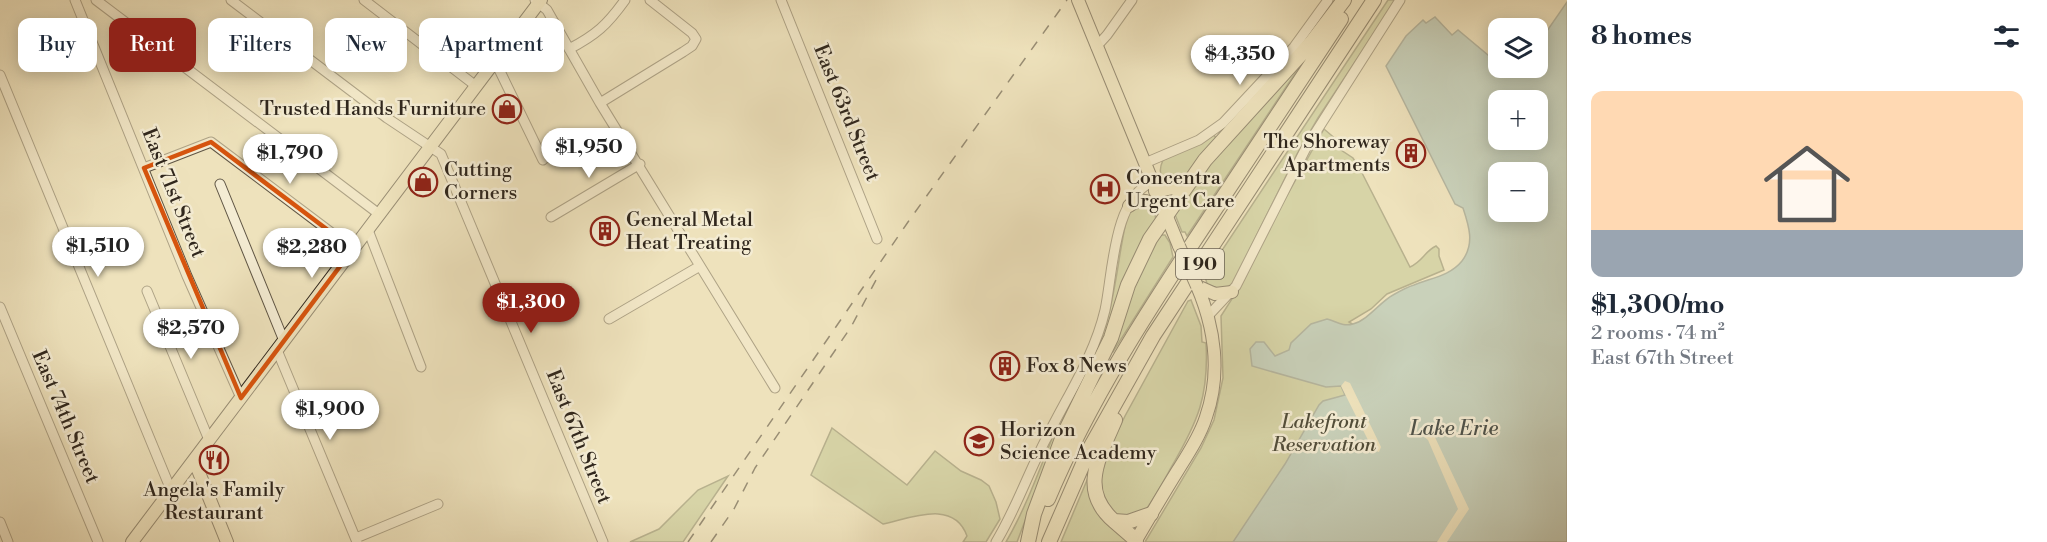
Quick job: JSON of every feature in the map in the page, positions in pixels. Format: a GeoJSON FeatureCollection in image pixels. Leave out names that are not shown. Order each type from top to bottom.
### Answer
{"type":"FeatureCollection","features":[{"type":"Feature","properties":{"kind":"highway"},"geometry":{"type":"LineString","coordinates":[[1030,542],[1034,514],[1063,436],[1111,338],[1128,285],[1150,239],[1166,213],[1220,143],[1312,42],[1344,0]]}},
{"type":"Feature","properties":{"kind":"highway","name":"I 90"},"geometry":{"type":"LineString","coordinates":[[1030,542],[1059,473],[1107,379],[1160,292],[1354,0]]}},
{"type":"Feature","properties":{"kind":"highway","name":"I 90"},"geometry":{"type":"LineString","coordinates":[[1049,542],[1090,448],[1140,360],[1179,296],[1374,0]]}},
{"type":"Feature","properties":{"kind":"highway"},"geometry":{"type":"LineString","coordinates":[[1154,186],[1179,187],[1191,179]]}},
{"type":"Feature","properties":{"kind":"highway"},"geometry":{"type":"LineString","coordinates":[[1135,541],[1104,511],[1094,491],[1099,459],[1140,360]]}},
{"type":"Feature","properties":{"kind":"highway"},"geometry":{"type":"LineString","coordinates":[[1114,521],[1128,522],[1151,514]]}},
{"type":"Feature","properties":{"kind":"main road"},"geometry":{"type":"LineString","coordinates":[[1078,0],[1198,290],[1208,316],[1214,346],[1215,366],[1206,417],[1189,452],[1135,541]]}},
{"type":"Feature","properties":{"kind":"main road"},"geometry":{"type":"LineString","coordinates":[[526,18],[538,1]]}},
{"type":"Feature","properties":{"kind":"main road"},"geometry":{"type":"LineString","coordinates":[[137,539],[171,490],[487,72]]}},
{"type":"Feature","properties":{"kind":"main road"},"geometry":{"type":"LineString","coordinates":[[1129,206],[1143,200],[1166,213]]}},
{"type":"Feature","properties":{"kind":"main road"},"geometry":{"type":"LineString","coordinates":[[1198,290],[1215,294],[1232,292]]}},
{"type":"Feature","properties":{"kind":"main road"},"geometry":{"type":"LineString","coordinates":[[194,460],[227,542]]}},
{"type":"Feature","properties":{"kind":"street","name":"East 71st Street"},"geometry":{"type":"LineString","coordinates":[[75,0],[187,276],[240,398]]}},
{"type":"Feature","properties":{"kind":"street"},"geometry":{"type":"LineString","coordinates":[[96,0],[379,214]]}},
{"type":"Feature","properties":{"kind":"street","name":"East 67th Street"},"geometry":{"type":"LineString","coordinates":[[231,0],[387,118],[441,154],[603,542]]}},
{"type":"Feature","properties":{"kind":"street"},"geometry":{"type":"LineString","coordinates":[[364,0],[476,86]]}},
{"type":"Feature","properties":{"kind":"street"},"geometry":{"type":"LineString","coordinates":[[569,49],[591,37],[610,20],[625,0]]}},
{"type":"Feature","properties":{"kind":"street"},"geometry":{"type":"LineString","coordinates":[[600,103],[692,46],[696,39],[692,33],[650,0]]}},
{"type":"Feature","properties":{"kind":"street","name":"East 63rd Street"},"geometry":{"type":"LineString","coordinates":[[781,0],[877,239]]}},
{"type":"Feature","properties":{"kind":"street"},"geometry":{"type":"LineString","coordinates":[[1096,47],[1132,0]]}},
{"type":"Feature","properties":{"kind":"street"},"geometry":{"type":"LineString","coordinates":[[1145,163],[1199,140],[1223,123],[1294,47],[1328,0]]}},
{"type":"Feature","properties":{"kind":"street"},"geometry":{"type":"LineString","coordinates":[[1208,316],[1232,292],[1311,140],[1400,0]]}},
{"type":"Feature","properties":{"kind":"street"},"geometry":{"type":"LineString","coordinates":[[538,1],[547,10],[600,103],[640,164],[774,388]]}},
{"type":"Feature","properties":{"kind":"street"},"geometry":{"type":"LineString","coordinates":[[500,72],[543,160]]}},
{"type":"Feature","properties":{"kind":"street"},"geometry":{"type":"LineString","coordinates":[[0,75],[171,490]]}},
{"type":"Feature","properties":{"kind":"street"},"geometry":{"type":"LineString","coordinates":[[144,168],[211,142],[353,249]]}},
{"type":"Feature","properties":{"kind":"street"},"geometry":{"type":"LineString","coordinates":[[551,217],[640,164]]}},
{"type":"Feature","properties":{"kind":"street"},"geometry":{"type":"LineString","coordinates":[[219,184],[357,540],[438,504]]}},
{"type":"Feature","properties":{"kind":"street"},"geometry":{"type":"LineString","coordinates":[[996,542],[1096,341],[1119,231],[1129,206],[1142,186],[1154,186]]}},
{"type":"Feature","properties":{"kind":"street"},"geometry":{"type":"LineString","coordinates":[[368,230],[421,367]]}},
{"type":"Feature","properties":{"kind":"street"},"geometry":{"type":"LineString","coordinates":[[609,319],[700,266]]}},
{"type":"Feature","properties":{"kind":"street"},"geometry":{"type":"LineString","coordinates":[[147,291],[209,440]]}},
{"type":"Feature","properties":{"kind":"street","name":"East 74th Street"},"geometry":{"type":"LineString","coordinates":[[0,307],[4,330],[98,542]]}},
{"type":"Feature","properties":{"kind":"street"},"geometry":{"type":"LineString","coordinates":[[0,522],[8,542]]}},
{"type":"Feature","properties":{"kind":"highlighted area"},"geometry":{"type":"Polygon","coordinates":[[[211,142],[353,249],[241,398],[144,168],[211,142]]]}},
{"type":"Feature","properties":{"kind":"green space"},"geometry":{"type":"Polygon","coordinates":[[[1388,0],[1396,0],[1318,118],[1297,154],[1233,283],[1220,289],[1207,284],[1205,276],[1388,0]]]}},
{"type":"Feature","properties":{"kind":"green space"},"geometry":{"type":"Polygon","coordinates":[[[1297,64],[1300,66],[1187,236],[1185,232],[1182,232],[1174,212],[1180,199],[1297,64]]]}},
{"type":"Feature","properties":{"kind":"green space","name":"Lakefront Reservation"},"geometry":{"type":"Polygon","coordinates":[[[1324,129],[1344,146],[1341,150],[1353,158],[1410,267],[1432,248],[1436,246],[1439,249],[1444,270],[1387,294],[1371,309],[1349,322],[1416,364],[1466,542],[1145,542],[1201,448],[1214,420],[1223,378],[1221,316],[1239,288],[1270,226],[1324,129]]]}},
{"type":"Feature","properties":{"kind":"green space"},"geometry":{"type":"Polygon","coordinates":[[[1214,135],[1217,140],[1187,178],[1170,184],[1164,179],[1160,171],[1163,160],[1214,135]]]}},
{"type":"Feature","properties":{"kind":"green space"},"geometry":{"type":"Polygon","coordinates":[[[1142,203],[1153,211],[1156,217],[1155,225],[1036,492],[1017,542],[1006,542],[1027,500],[1056,429],[1099,343],[1108,317],[1126,222],[1130,211],[1142,203]]]}},
{"type":"Feature","properties":{"kind":"green space"},"geometry":{"type":"Polygon","coordinates":[[[1158,235],[1165,235],[1170,243],[1173,257],[1113,352],[1109,351],[1124,304],[1158,235]]]}},
{"type":"Feature","properties":{"kind":"green space"},"geometry":{"type":"Polygon","coordinates":[[[1191,300],[1201,326],[1202,342],[1206,343],[1206,378],[1200,407],[1189,435],[1143,514],[1115,517],[1099,486],[1101,465],[1125,416],[1188,301],[1191,300]]]}},
{"type":"Feature","properties":{"kind":"green space"},"geometry":{"type":"Polygon","coordinates":[[[832,428],[907,485],[935,451],[961,471],[981,480],[989,486],[1000,519],[986,542],[963,542],[967,536],[961,525],[942,514],[918,515],[883,524],[811,475],[832,428]]]}},
{"type":"Feature","properties":{"kind":"green space"},"geometry":{"type":"Polygon","coordinates":[[[1090,473],[1129,538],[1127,542],[1061,542],[1090,473]]]}},
{"type":"Feature","properties":{"kind":"green space"},"geometry":{"type":"Polygon","coordinates":[[[728,476],[683,542],[630,542],[659,529],[698,490],[728,476]]]}},
{"type":"Feature","properties":{"kind":"water","name":"Lake Erie"},"geometry":{"type":"Polygon","coordinates":[[[1567,2],[1567,542],[1233,542],[1285,464],[1319,405],[1323,401],[1345,395],[1341,386],[1326,387],[1252,366],[1250,349],[1256,342],[1264,342],[1275,356],[1289,350],[1291,343],[1311,324],[1327,319],[1346,325],[1358,322],[1398,292],[1452,270],[1466,255],[1470,242],[1469,228],[1463,208],[1455,204],[1386,66],[1406,36],[1423,20],[1426,23],[1435,17],[1452,35],[1458,30],[1488,55],[1488,78],[1548,78],[1548,30],[1567,2]]]}},
{"type":"Feature","properties":{"kind":"pier"},"geometry":{"type":"Polygon","coordinates":[[[1345,381],[1350,383],[1381,447],[1379,452],[1373,450],[1341,386],[1345,381]]]}},
{"type":"Feature","properties":{"kind":"pier"},"geometry":{"type":"Polygon","coordinates":[[[1425,429],[1432,431],[1469,509],[1447,542],[1437,542],[1458,509],[1428,440],[1422,435],[1425,429]]]}},
{"type":"Feature","properties":{"kind":"railway"},"geometry":{"type":"LineString","coordinates":[[688,542],[908,222],[1067,0]]}},
{"type":"Feature","properties":{"kind":"railway"},"geometry":{"type":"LineString","coordinates":[[711,542],[734,509],[755,468],[851,327],[876,280]]}},
{"type":"Feature","properties":{"kind":"place","name":"Trusted Hands Furniture"},"geometry":{"type":"Point","coordinates":[507,109]}},
{"type":"Feature","properties":{"kind":"place","name":"The Shoreway Apartments"},"geometry":{"type":"Point","coordinates":[1411,153]}},
{"type":"Feature","properties":{"kind":"place","name":"Cutting Corners"},"geometry":{"type":"Point","coordinates":[423,182]}},
{"type":"Feature","properties":{"kind":"place","name":"Concentra Urgent Care"},"geometry":{"type":"Point","coordinates":[1105,189]}},
{"type":"Feature","properties":{"kind":"place","name":"General Metal Heat Treating"},"geometry":{"type":"Point","coordinates":[605,231]}},
{"type":"Feature","properties":{"kind":"place","name":"Fox 8 News"},"geometry":{"type":"Point","coordinates":[1005,366]}},
{"type":"Feature","properties":{"kind":"place","name":"Horizon Science Academy"},"geometry":{"type":"Point","coordinates":[979,441]}},
{"type":"Feature","properties":{"kind":"place","name":"Angela's Family Restaurant"},"geometry":{"type":"Point","coordinates":[214,460]}}]}
